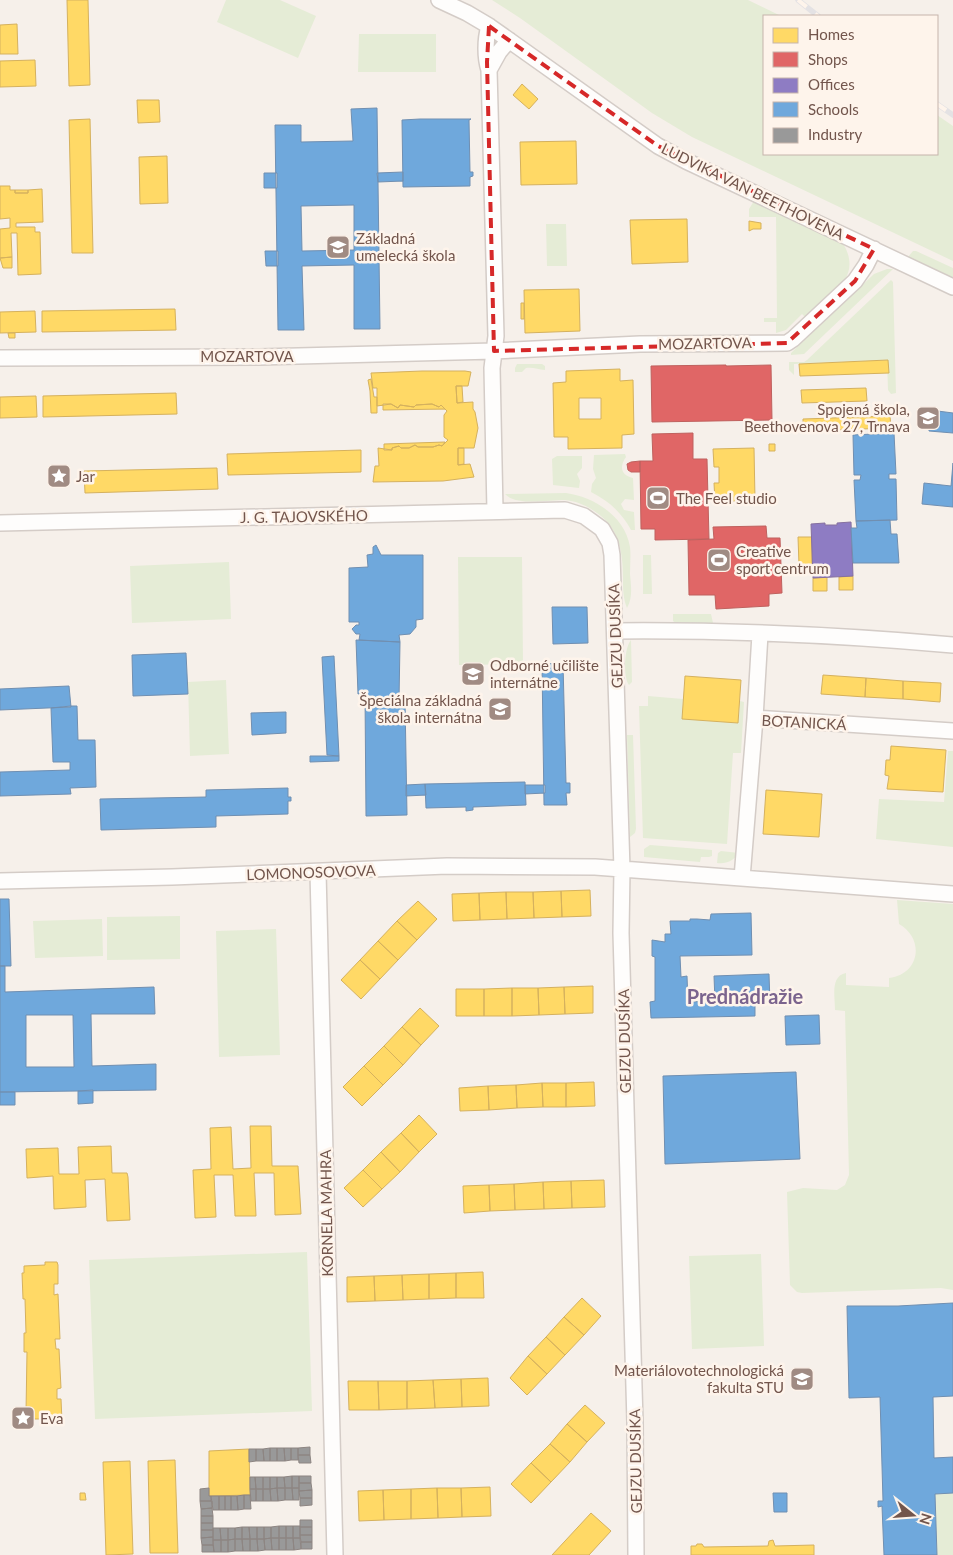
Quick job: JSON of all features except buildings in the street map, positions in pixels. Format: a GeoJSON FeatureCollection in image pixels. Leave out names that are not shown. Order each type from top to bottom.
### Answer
{"type":"FeatureCollection","features":[{"type":"Feature","properties":{"kind":"street","name":"LUDVIKA VAN BEETHOVENA"},"geometry":{"type":"LineString","coordinates":[[440,0],[490,26],[658,146],[953,287]]}},
{"type":"Feature","properties":{"kind":"street"},"geometry":{"type":"LineString","coordinates":[[490,26],[486,35],[489,70],[496,336],[492,368],[495,511]]}},
{"type":"Feature","properties":{"kind":"street"},"geometry":{"type":"LineString","coordinates":[[489,70],[499,52],[509,40]]}},
{"type":"Feature","properties":{"kind":"street","name":"MOZARTOVA"},"geometry":{"type":"LineString","coordinates":[[0,358],[259,357],[494,351],[640,344],[779,343],[793,339],[855,281],[874,249]]}},
{"type":"Feature","properties":{"kind":"street","name":"J. G. TAJOVSKÉHO"},"geometry":{"type":"LineString","coordinates":[[0,523],[565,510],[584,516],[602,529]]}},
{"type":"Feature","properties":{"kind":"street","name":"GEJZU DUSÍKA"},"geometry":{"type":"LineString","coordinates":[[602,529],[610,543],[612,555],[615,631],[622,869],[621,933],[635,1422],[636,1555]]}},
{"type":"Feature","properties":{"kind":"street"},"geometry":{"type":"LineString","coordinates":[[615,631],[815,634],[953,645]]}},
{"type":"Feature","properties":{"kind":"street"},"geometry":{"type":"LineString","coordinates":[[755,718],[760,634]]}},
{"type":"Feature","properties":{"kind":"street","name":"BOTANICKÁ"},"geometry":{"type":"LineString","coordinates":[[742,878],[755,718],[953,731]]}},
{"type":"Feature","properties":{"kind":"street","name":"LOMONOSOVOVA"},"geometry":{"type":"LineString","coordinates":[[0,881],[318,872],[447,866],[595,867],[622,869]]}},
{"type":"Feature","properties":{"kind":"street"},"geometry":{"type":"LineString","coordinates":[[622,869],[953,894]]}},
{"type":"Feature","properties":{"kind":"street","name":"KORNELA MAHRA"},"geometry":{"type":"LineString","coordinates":[[318,872],[335,1555]]}},
{"type":"Feature","properties":{"kind":"highlighted area"},"geometry":{"type":"Polygon","coordinates":[[[489,26],[658,146],[874,249],[855,281],[787,343],[494,351],[487,62],[489,26]]]}},
{"type":"Feature","properties":{"kind":"green space"},"geometry":{"type":"Polygon","coordinates":[[[226,0],[280,0],[316,16],[298,58],[217,22],[226,0]]]}},
{"type":"Feature","properties":{"kind":"green space"},"geometry":{"type":"Polygon","coordinates":[[[492,0],[748,0],[779,15],[763,15],[763,155],[938,155],[938,116],[953,126],[953,261],[692,137],[652,113],[492,0]]]}},
{"type":"Feature","properties":{"kind":"green space"},"geometry":{"type":"Polygon","coordinates":[[[359,34],[436,34],[436,72],[358,72],[359,34]]]}},
{"type":"Feature","properties":{"kind":"green space"},"geometry":{"type":"Polygon","coordinates":[[[754,201],[842,242],[847,251],[849,261],[849,271],[844,281],[805,317],[802,314],[786,330],[776,333],[776,322],[764,322],[764,318],[777,318],[776,217],[749,217],[749,209],[754,201]]]}},
{"type":"Feature","properties":{"kind":"green space"},"geometry":{"type":"Polygon","coordinates":[[[546,224],[566,224],[567,266],[547,266],[546,224]]]}},
{"type":"Feature","properties":{"kind":"green space"},"geometry":{"type":"Polygon","coordinates":[[[913,251],[953,268],[953,278],[908,257],[913,251]]]}},
{"type":"Feature","properties":{"kind":"green space"},"geometry":{"type":"Polygon","coordinates":[[[887,269],[893,269],[804,354],[791,355],[874,274],[887,269]]]}},
{"type":"Feature","properties":{"kind":"green space"},"geometry":{"type":"Polygon","coordinates":[[[891,280],[893,282],[896,393],[891,394],[888,390],[887,360],[794,364],[794,375],[789,370],[789,362],[804,362],[807,360],[891,280]]]}},
{"type":"Feature","properties":{"kind":"green space"},"geometry":{"type":"Polygon","coordinates":[[[517,364],[542,364],[545,366],[545,370],[526,368],[522,372],[515,372],[517,364]]]}},
{"type":"Feature","properties":{"kind":"green space"},"geometry":{"type":"Polygon","coordinates":[[[625,454],[626,457],[622,464],[622,470],[626,475],[633,478],[634,500],[625,499],[621,504],[624,510],[634,512],[635,530],[631,530],[609,503],[591,492],[592,484],[596,478],[593,469],[594,455],[625,454]]]}},
{"type":"Feature","properties":{"kind":"green space"},"geometry":{"type":"Polygon","coordinates":[[[557,456],[582,456],[582,468],[577,474],[580,481],[579,488],[553,485],[552,459],[557,456]]]}},
{"type":"Feature","properties":{"kind":"green space"},"geometry":{"type":"Polygon","coordinates":[[[566,493],[577,495],[597,504],[615,517],[622,526],[630,547],[631,591],[627,608],[621,550],[615,533],[604,519],[590,508],[573,501],[524,501],[510,498],[505,494],[566,493]]]}},
{"type":"Feature","properties":{"kind":"green space"},"geometry":{"type":"Polygon","coordinates":[[[643,555],[651,555],[652,594],[643,594],[643,555]]]}},
{"type":"Feature","properties":{"kind":"green space"},"geometry":{"type":"Polygon","coordinates":[[[458,557],[522,557],[523,664],[459,665],[458,557]]]}},
{"type":"Feature","properties":{"kind":"green space"},"geometry":{"type":"Polygon","coordinates":[[[229,562],[231,619],[132,623],[130,566],[229,562]]]}},
{"type":"Feature","properties":{"kind":"green space"},"geometry":{"type":"Polygon","coordinates":[[[673,614],[711,614],[713,623],[677,624],[673,621],[673,614]]]}},
{"type":"Feature","properties":{"kind":"green space"},"geometry":{"type":"Polygon","coordinates":[[[631,640],[632,682],[629,685],[625,663],[627,649],[631,640]]]}},
{"type":"Feature","properties":{"kind":"green space"},"geometry":{"type":"Polygon","coordinates":[[[226,680],[229,754],[190,756],[188,682],[226,680]]]}},
{"type":"Feature","properties":{"kind":"green space"},"geometry":{"type":"Polygon","coordinates":[[[648,696],[683,699],[682,719],[738,723],[740,701],[744,702],[741,753],[733,753],[727,844],[643,838],[639,706],[648,706],[648,696]]]}},
{"type":"Feature","properties":{"kind":"green space"},"geometry":{"type":"Polygon","coordinates":[[[627,735],[633,735],[636,829],[635,833],[630,837],[627,735]]]}},
{"type":"Feature","properties":{"kind":"green space"},"geometry":{"type":"Polygon","coordinates":[[[948,751],[953,751],[953,847],[876,839],[879,799],[944,802],[948,751]]]}},
{"type":"Feature","properties":{"kind":"green space"},"geometry":{"type":"Polygon","coordinates":[[[650,845],[712,850],[712,856],[701,857],[700,862],[644,857],[644,849],[650,845]]]}},
{"type":"Feature","properties":{"kind":"green space"},"geometry":{"type":"Polygon","coordinates":[[[721,851],[739,853],[730,861],[717,863],[718,853],[721,851]]]}},
{"type":"Feature","properties":{"kind":"green space"},"geometry":{"type":"Polygon","coordinates":[[[897,900],[953,904],[953,1290],[941,1288],[797,1292],[790,1285],[787,1192],[803,1188],[837,1190],[845,1185],[849,1175],[845,1011],[835,1010],[835,983],[841,975],[846,973],[846,985],[889,987],[889,978],[907,970],[913,963],[915,947],[913,938],[899,924],[897,900]]]}},
{"type":"Feature","properties":{"kind":"green space"},"geometry":{"type":"Polygon","coordinates":[[[180,916],[180,959],[107,960],[107,917],[180,916]]]}},
{"type":"Feature","properties":{"kind":"green space"},"geometry":{"type":"Polygon","coordinates":[[[102,919],[103,956],[35,958],[33,921],[102,919]]]}},
{"type":"Feature","properties":{"kind":"green space"},"geometry":{"type":"Polygon","coordinates":[[[276,929],[280,1055],[219,1057],[216,931],[276,929]]]}},
{"type":"Feature","properties":{"kind":"green space"},"geometry":{"type":"Polygon","coordinates":[[[307,1252],[312,1411],[95,1419],[89,1260],[307,1252]]]}},
{"type":"Feature","properties":{"kind":"green space"},"geometry":{"type":"Polygon","coordinates":[[[761,1254],[764,1346],[692,1349],[689,1256],[761,1254]]]}},
{"type":"Feature","properties":{"kind":"green space"},"geometry":{"type":"Polygon","coordinates":[[[953,1493],[953,1555],[937,1555],[935,1494],[953,1493]]]}},
{"type":"Feature","properties":{"kind":"railway"},"geometry":{"type":"LineString","coordinates":[[798,0],[817,15]]}},
{"type":"Feature","properties":{"kind":"railway"},"geometry":{"type":"LineString","coordinates":[[938,105],[953,115]]}},
{"type":"Feature","properties":{"kind":"place","name":"Základná umelecká škola"},"geometry":{"type":"Point","coordinates":[338,247]}},
{"type":"Feature","properties":{"kind":"place","name":"Spojená škola, Beethovenova 27, Trnava"},"geometry":{"type":"Point","coordinates":[928,418]}},
{"type":"Feature","properties":{"kind":"place","name":"Jar"},"geometry":{"type":"Point","coordinates":[59,476]}},
{"type":"Feature","properties":{"kind":"place","name":"The Feel studio"},"geometry":{"type":"Point","coordinates":[658,498]}},
{"type":"Feature","properties":{"kind":"place","name":"Creative sport centrum"},"geometry":{"type":"Point","coordinates":[719,560]}},
{"type":"Feature","properties":{"kind":"place","name":"Odborné učilište internátne"},"geometry":{"type":"Point","coordinates":[473,674]}},
{"type":"Feature","properties":{"kind":"place","name":"Špeciálna základná škola internátna"},"geometry":{"type":"Point","coordinates":[500,709]}},
{"type":"Feature","properties":{"kind":"place","name":"Materiálovotechnologická fakulta STU"},"geometry":{"type":"Point","coordinates":[802,1379]}},
{"type":"Feature","properties":{"kind":"place","name":"Eva"},"geometry":{"type":"Point","coordinates":[23,1418]}},
{"type":"Feature","properties":{"kind":"district","name":"Prednádražie"},"geometry":{"type":"Point","coordinates":[745,996]}}]}
